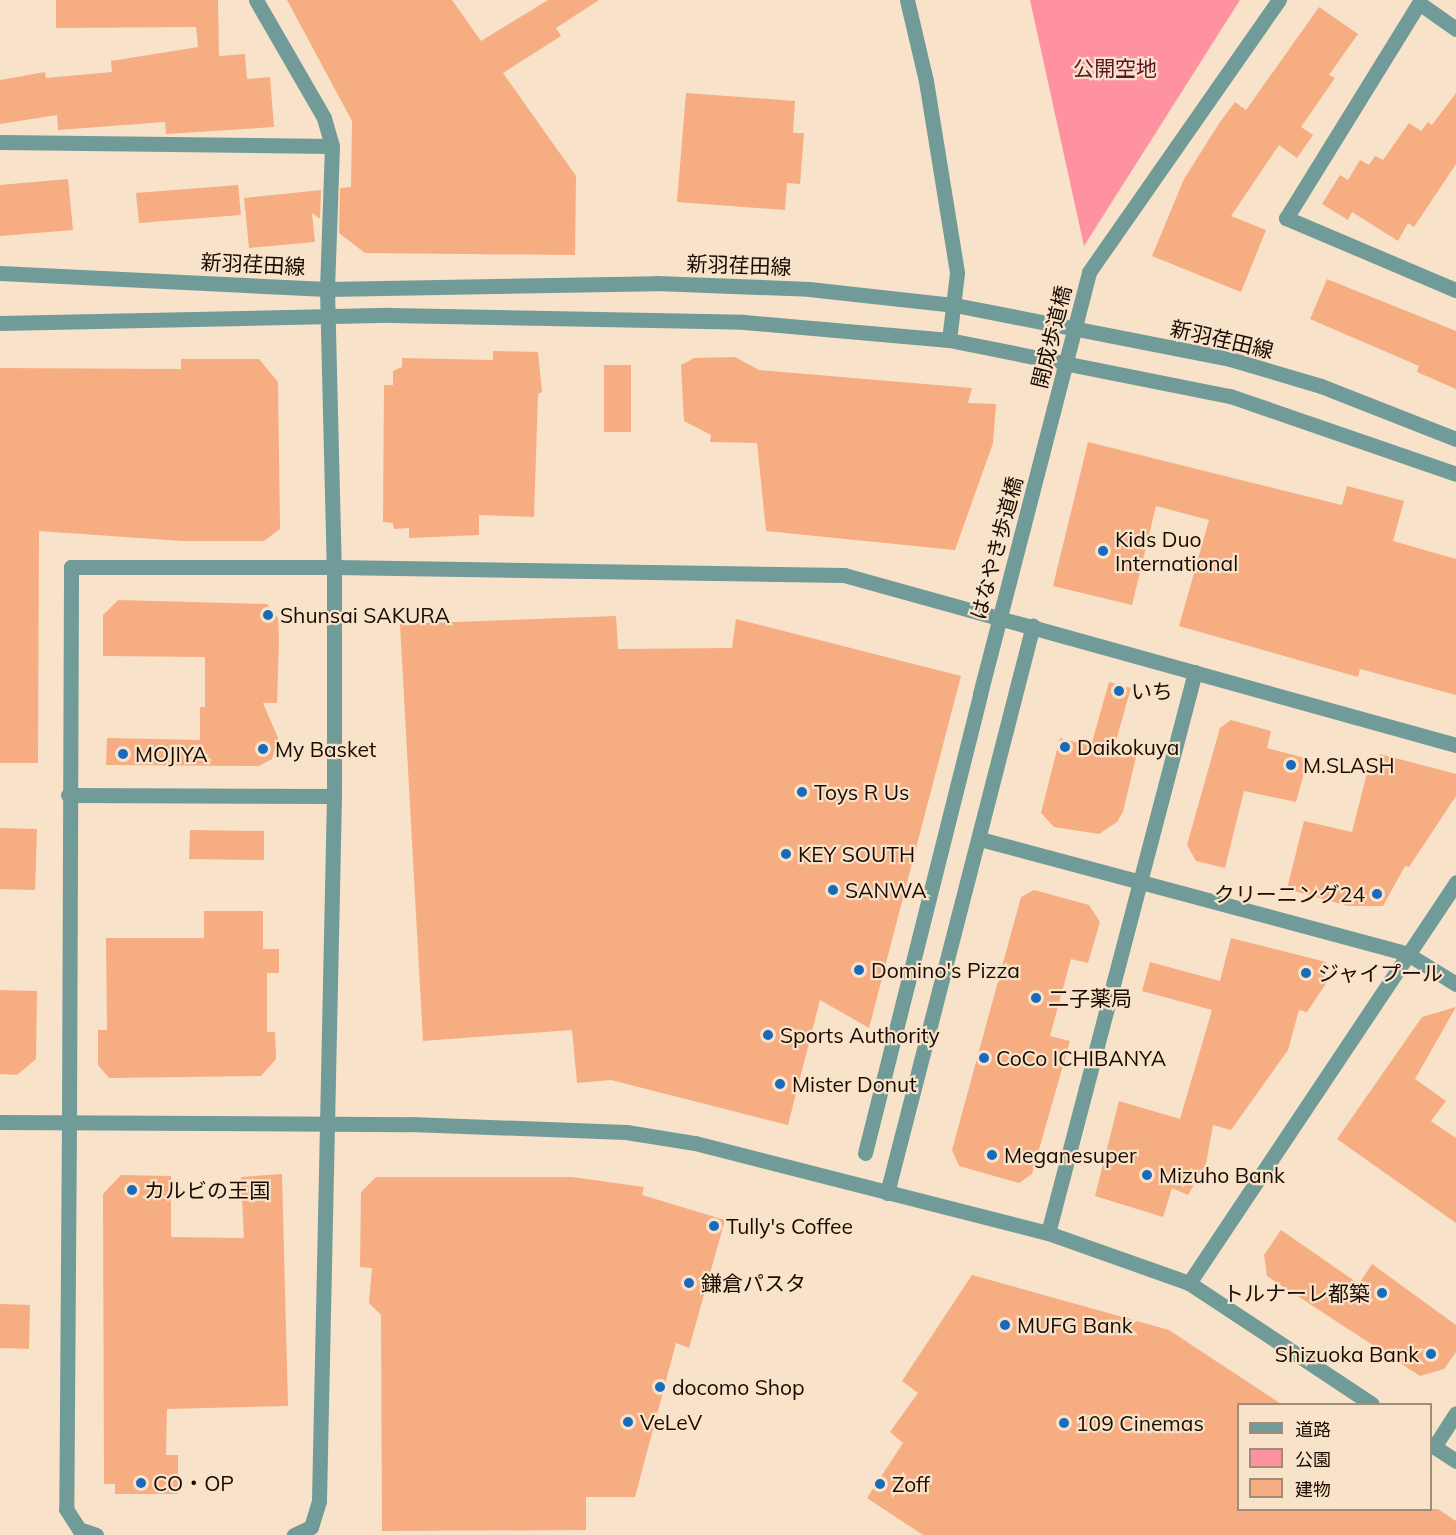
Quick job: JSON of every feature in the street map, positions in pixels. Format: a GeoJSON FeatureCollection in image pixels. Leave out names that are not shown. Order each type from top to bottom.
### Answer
{"type":"FeatureCollection","features":[{"type":"Feature","properties":{"kind":"street"},"geometry":{"type":"LineString","coordinates":[[256,0],[324,118],[332,146],[327,319],[334,567],[334,796],[329,1125],[319,1501],[311,1527],[294,1535]]}},
{"type":"Feature","properties":{"kind":"street"},"geometry":{"type":"LineString","coordinates":[[906,0],[926,81],[955,261],[955,305],[949,340]]}},
{"type":"Feature","properties":{"kind":"street","name":"開成歩道橋"},"geometry":{"type":"LineString","coordinates":[[1053,412],[1089,272],[1279,0]]}},
{"type":"Feature","properties":{"kind":"street"},"geometry":{"type":"LineString","coordinates":[[1456,29],[1419,3],[1286,218],[1456,290]]}},
{"type":"Feature","properties":{"kind":"street"},"geometry":{"type":"LineString","coordinates":[[0,142],[332,146]]}},
{"type":"Feature","properties":{"kind":"street","name":"新羽荏田線"},"geometry":{"type":"LineString","coordinates":[[0,273],[327,289],[656,283],[809,289],[955,305],[1230,359],[1321,386],[1456,439]]}},
{"type":"Feature","properties":{"kind":"street"},"geometry":{"type":"LineString","coordinates":[[0,322],[327,319],[390,315],[744,322],[949,340],[1230,396],[1456,474]]}},
{"type":"Feature","properties":{"kind":"street","name":"はなやき歩道橋"},"geometry":{"type":"LineString","coordinates":[[865,1153],[1053,412]]}},
{"type":"Feature","properties":{"kind":"street"},"geometry":{"type":"LineString","coordinates":[[96,1535],[78,1529],[66,1509],[71,567],[334,567],[810,572],[844,575],[1033,625],[1456,745]]}},
{"type":"Feature","properties":{"kind":"street"},"geometry":{"type":"LineString","coordinates":[[887,1193],[980,839],[1033,625]]}},
{"type":"Feature","properties":{"kind":"street"},"geometry":{"type":"LineString","coordinates":[[1048,1233],[1195,672]]}},
{"type":"Feature","properties":{"kind":"street"},"geometry":{"type":"LineString","coordinates":[[68,795],[334,796]]}},
{"type":"Feature","properties":{"kind":"street"},"geometry":{"type":"LineString","coordinates":[[980,839],[1406,953],[1456,984]]}},
{"type":"Feature","properties":{"kind":"street"},"geometry":{"type":"LineString","coordinates":[[1190,1283],[1406,953],[1456,882]]}},
{"type":"Feature","properties":{"kind":"street"},"geometry":{"type":"LineString","coordinates":[[0,1122],[329,1125],[626,1132],[695,1143],[1048,1233],[1190,1283],[1370,1403]]}},
{"type":"Feature","properties":{"kind":"street"},"geometry":{"type":"LineString","coordinates":[[1456,1413],[1432,1445],[1456,1461]]}},
{"type":"Feature","properties":{"kind":"green space","name":"公開空地"},"geometry":{"type":"Polygon","coordinates":[[[1030,0],[1240,0],[1084,246],[1030,0]]]}},
{"type":"Feature","properties":{"kind":"building"},"geometry":{"type":"Polygon","coordinates":[[[56,0],[218,0],[219,56],[245,54],[247,79],[270,77],[274,127],[166,134],[165,122],[58,130],[57,115],[0,124],[0,80],[45,72],[46,78],[112,72],[111,61],[198,47],[196,27],[56,28],[56,0]]]}},
{"type":"Feature","properties":{"kind":"building"},"geometry":{"type":"Polygon","coordinates":[[[287,0],[452,0],[481,41],[548,0],[599,0],[556,28],[561,36],[503,73],[576,176],[575,255],[365,253],[339,233],[340,188],[351,187],[352,121],[287,0]]]}},
{"type":"Feature","properties":{"kind":"building"},"geometry":{"type":"Polygon","coordinates":[[[1319,7],[1358,34],[1329,75],[1335,78],[1301,127],[1313,135],[1297,158],[1279,145],[1231,216],[1266,230],[1241,292],[1152,256],[1184,179],[1220,122],[1235,102],[1246,110],[1319,7]]]}},
{"type":"Feature","properties":{"kind":"building"},"geometry":{"type":"Polygon","coordinates":[[[686,93],[795,101],[793,133],[804,133],[800,184],[787,183],[785,210],[677,202],[686,93]]]}},
{"type":"Feature","properties":{"kind":"building"},"geometry":{"type":"Polygon","coordinates":[[[1456,93],[1456,164],[1414,227],[1408,223],[1398,241],[1352,212],[1348,220],[1322,204],[1340,175],[1348,180],[1360,160],[1369,165],[1375,156],[1383,160],[1409,123],[1421,131],[1428,122],[1432,125],[1456,93]]]}},
{"type":"Feature","properties":{"kind":"building"},"geometry":{"type":"Polygon","coordinates":[[[68,179],[73,230],[0,236],[0,185],[68,179]]]}},
{"type":"Feature","properties":{"kind":"building"},"geometry":{"type":"Polygon","coordinates":[[[238,185],[241,215],[139,223],[136,193],[238,185]]]}},
{"type":"Feature","properties":{"kind":"building"},"geometry":{"type":"Polygon","coordinates":[[[321,190],[320,219],[312,213],[315,242],[249,248],[244,198],[321,190]]]}},
{"type":"Feature","properties":{"kind":"building"},"geometry":{"type":"Polygon","coordinates":[[[1327,279],[1456,331],[1456,389],[1417,372],[1419,366],[1310,319],[1327,279]]]}},
{"type":"Feature","properties":{"kind":"building"},"geometry":{"type":"Polygon","coordinates":[[[493,351],[538,352],[542,392],[538,394],[534,517],[479,515],[479,535],[409,538],[409,528],[394,529],[393,523],[383,522],[384,385],[393,385],[393,371],[402,367],[402,358],[493,360],[493,351]]]}},
{"type":"Feature","properties":{"kind":"building"},"geometry":{"type":"Polygon","coordinates":[[[735,357],[759,370],[972,388],[968,403],[996,404],[993,443],[955,550],[766,531],[757,443],[710,442],[711,435],[684,421],[681,365],[694,358],[735,357]]]}},
{"type":"Feature","properties":{"kind":"building"},"geometry":{"type":"Polygon","coordinates":[[[181,359],[259,359],[278,382],[280,529],[264,541],[182,541],[39,531],[38,763],[0,763],[0,368],[181,369],[181,359]]]}},
{"type":"Feature","properties":{"kind":"building"},"geometry":{"type":"Polygon","coordinates":[[[604,365],[631,365],[631,432],[604,432],[604,365]]]}},
{"type":"Feature","properties":{"kind":"building"},"geometry":{"type":"Polygon","coordinates":[[[1088,442],[1342,505],[1347,486],[1404,501],[1393,541],[1456,559],[1456,695],[1360,669],[1358,677],[1179,626],[1209,520],[1156,506],[1132,605],[1053,586],[1088,442]]]}},
{"type":"Feature","properties":{"kind":"building"},"geometry":{"type":"Polygon","coordinates":[[[118,600],[267,604],[278,618],[279,639],[277,703],[263,703],[278,738],[272,759],[259,766],[106,765],[107,738],[200,740],[200,707],[205,707],[205,657],[103,656],[103,615],[118,600]]]}},
{"type":"Feature","properties":{"kind":"building"},"geometry":{"type":"Polygon","coordinates":[[[616,616],[618,649],[732,648],[736,619],[961,676],[869,1028],[820,1000],[788,1125],[611,1080],[577,1083],[572,1030],[423,1041],[400,624],[616,616]]]}},
{"type":"Feature","properties":{"kind":"building"},"geometry":{"type":"Polygon","coordinates":[[[1109,682],[1131,688],[1113,751],[1136,757],[1123,812],[1117,822],[1099,834],[1054,827],[1041,813],[1060,738],[1091,746],[1109,682]]]}},
{"type":"Feature","properties":{"kind":"building"},"geometry":{"type":"Polygon","coordinates":[[[1231,720],[1271,731],[1267,748],[1308,759],[1296,802],[1244,791],[1225,868],[1196,861],[1187,845],[1220,728],[1231,720]]]}},
{"type":"Feature","properties":{"kind":"building"},"geometry":{"type":"Polygon","coordinates":[[[1380,754],[1456,774],[1456,796],[1409,867],[1405,866],[1383,906],[1348,906],[1287,889],[1304,821],[1352,832],[1370,761],[1378,764],[1380,754]]]}},
{"type":"Feature","properties":{"kind":"building"},"geometry":{"type":"Polygon","coordinates":[[[0,828],[37,829],[35,890],[0,889],[0,828]]]}},
{"type":"Feature","properties":{"kind":"building"},"geometry":{"type":"Polygon","coordinates":[[[190,830],[264,831],[264,860],[189,859],[190,830]]]}},
{"type":"Feature","properties":{"kind":"building"},"geometry":{"type":"Polygon","coordinates":[[[1034,890],[1089,905],[1100,922],[1088,963],[1071,959],[1050,1036],[1070,1041],[1032,1174],[1019,1183],[959,1166],[952,1150],[1021,897],[1034,890]]]}},
{"type":"Feature","properties":{"kind":"building"},"geometry":{"type":"Polygon","coordinates":[[[204,911],[263,911],[263,949],[279,949],[279,973],[267,973],[267,1032],[275,1032],[276,1059],[261,1076],[109,1078],[98,1065],[98,1030],[107,1030],[106,938],[204,938],[204,911]]]}},
{"type":"Feature","properties":{"kind":"building"},"geometry":{"type":"Polygon","coordinates":[[[1231,938],[1326,962],[1327,982],[1307,1012],[1299,1010],[1288,1050],[1231,1130],[1213,1125],[1206,1164],[1188,1195],[1172,1188],[1163,1217],[1095,1196],[1119,1101],[1180,1119],[1212,1010],[1142,991],[1150,962],[1220,981],[1231,938]]]}},
{"type":"Feature","properties":{"kind":"building"},"geometry":{"type":"Polygon","coordinates":[[[0,990],[37,991],[36,1059],[17,1075],[0,1074],[0,990]]]}},
{"type":"Feature","properties":{"kind":"building"},"geometry":{"type":"Polygon","coordinates":[[[1456,1007],[1415,1079],[1446,1101],[1431,1121],[1456,1138],[1456,1223],[1337,1139],[1422,1017],[1456,1007]]]}},
{"type":"Feature","properties":{"kind":"building"},"geometry":{"type":"Polygon","coordinates":[[[282,1174],[288,1406],[167,1409],[166,1455],[178,1455],[178,1494],[115,1494],[115,1484],[104,1484],[103,1194],[121,1175],[171,1176],[171,1237],[244,1238],[241,1177],[282,1174]]]}},
{"type":"Feature","properties":{"kind":"building"},"geometry":{"type":"Polygon","coordinates":[[[376,1177],[572,1177],[644,1187],[642,1195],[725,1220],[689,1348],[676,1343],[635,1497],[586,1497],[586,1530],[382,1531],[381,1315],[369,1303],[372,1268],[360,1267],[361,1192],[376,1177]]]}},
{"type":"Feature","properties":{"kind":"building","name":"トルナーレ都築"},"geometry":{"type":"Polygon","coordinates":[[[1281,1230],[1359,1284],[1372,1264],[1456,1325],[1456,1352],[1444,1369],[1420,1376],[1267,1276],[1264,1255],[1281,1230]]]}},
{"type":"Feature","properties":{"kind":"building"},"geometry":{"type":"Polygon","coordinates":[[[972,1275],[1169,1330],[1279,1403],[1237,1403],[1237,1511],[1432,1511],[1432,1509],[1438,1509],[1456,1521],[1456,1535],[923,1535],[867,1498],[903,1443],[890,1432],[918,1393],[902,1381],[972,1275]]]}},
{"type":"Feature","properties":{"kind":"building"},"geometry":{"type":"Polygon","coordinates":[[[0,1304],[30,1305],[29,1349],[0,1348],[0,1304]]]}},
{"type":"Feature","properties":{"kind":"place","name":"Kids Duo International"},"geometry":{"type":"Point","coordinates":[1103,551]}},
{"type":"Feature","properties":{"kind":"place","name":"Shunsai SAKURA"},"geometry":{"type":"Point","coordinates":[268,615]}},
{"type":"Feature","properties":{"kind":"place","name":"いち"},"geometry":{"type":"Point","coordinates":[1119,691]}},
{"type":"Feature","properties":{"kind":"place","name":"Daikokuya"},"geometry":{"type":"Point","coordinates":[1065,747]}},
{"type":"Feature","properties":{"kind":"place","name":"My Basket"},"geometry":{"type":"Point","coordinates":[263,749]}},
{"type":"Feature","properties":{"kind":"place","name":"MOJIYA"},"geometry":{"type":"Point","coordinates":[123,754]}},
{"type":"Feature","properties":{"kind":"place","name":"M.SLASH"},"geometry":{"type":"Point","coordinates":[1291,765]}},
{"type":"Feature","properties":{"kind":"place","name":"Toys R Us"},"geometry":{"type":"Point","coordinates":[802,792]}},
{"type":"Feature","properties":{"kind":"place","name":"KEY SOUTH"},"geometry":{"type":"Point","coordinates":[786,854]}},
{"type":"Feature","properties":{"kind":"place","name":"SANWA"},"geometry":{"type":"Point","coordinates":[833,890]}},
{"type":"Feature","properties":{"kind":"place","name":"クリーニング24"},"geometry":{"type":"Point","coordinates":[1377,894]}},
{"type":"Feature","properties":{"kind":"place","name":"Domino's Pizza"},"geometry":{"type":"Point","coordinates":[859,970]}},
{"type":"Feature","properties":{"kind":"place","name":"ジャイプール"},"geometry":{"type":"Point","coordinates":[1306,973]}},
{"type":"Feature","properties":{"kind":"place","name":"二子薬局"},"geometry":{"type":"Point","coordinates":[1036,998]}},
{"type":"Feature","properties":{"kind":"place","name":"Sports Authority"},"geometry":{"type":"Point","coordinates":[768,1035]}},
{"type":"Feature","properties":{"kind":"place","name":"CoCo ICHIBANYA"},"geometry":{"type":"Point","coordinates":[984,1058]}},
{"type":"Feature","properties":{"kind":"place","name":"Mister Donut"},"geometry":{"type":"Point","coordinates":[780,1084]}},
{"type":"Feature","properties":{"kind":"place","name":"Meganesuper"},"geometry":{"type":"Point","coordinates":[992,1155]}},
{"type":"Feature","properties":{"kind":"place","name":"Mizuho Bank"},"geometry":{"type":"Point","coordinates":[1147,1175]}},
{"type":"Feature","properties":{"kind":"place","name":"カルビの王国"},"geometry":{"type":"Point","coordinates":[132,1190]}},
{"type":"Feature","properties":{"kind":"place","name":"Tully's Coffee"},"geometry":{"type":"Point","coordinates":[714,1226]}},
{"type":"Feature","properties":{"kind":"place","name":"鎌倉パスタ"},"geometry":{"type":"Point","coordinates":[689,1283]}},
{"type":"Feature","properties":{"kind":"place","name":"トルナーレ都築"},"geometry":{"type":"Point","coordinates":[1382,1293]}},
{"type":"Feature","properties":{"kind":"place","name":"MUFG Bank"},"geometry":{"type":"Point","coordinates":[1005,1325]}},
{"type":"Feature","properties":{"kind":"place","name":"Shizuoka Bank"},"geometry":{"type":"Point","coordinates":[1431,1354]}},
{"type":"Feature","properties":{"kind":"place","name":"docomo Shop"},"geometry":{"type":"Point","coordinates":[660,1387]}},
{"type":"Feature","properties":{"kind":"place","name":"VeLeV"},"geometry":{"type":"Point","coordinates":[628,1422]}},
{"type":"Feature","properties":{"kind":"place","name":"109 Cinemas"},"geometry":{"type":"Point","coordinates":[1064,1423]}},
{"type":"Feature","properties":{"kind":"place","name":"CO・OP"},"geometry":{"type":"Point","coordinates":[141,1483]}},
{"type":"Feature","properties":{"kind":"place","name":"Zoff"},"geometry":{"type":"Point","coordinates":[880,1484]}}]}
